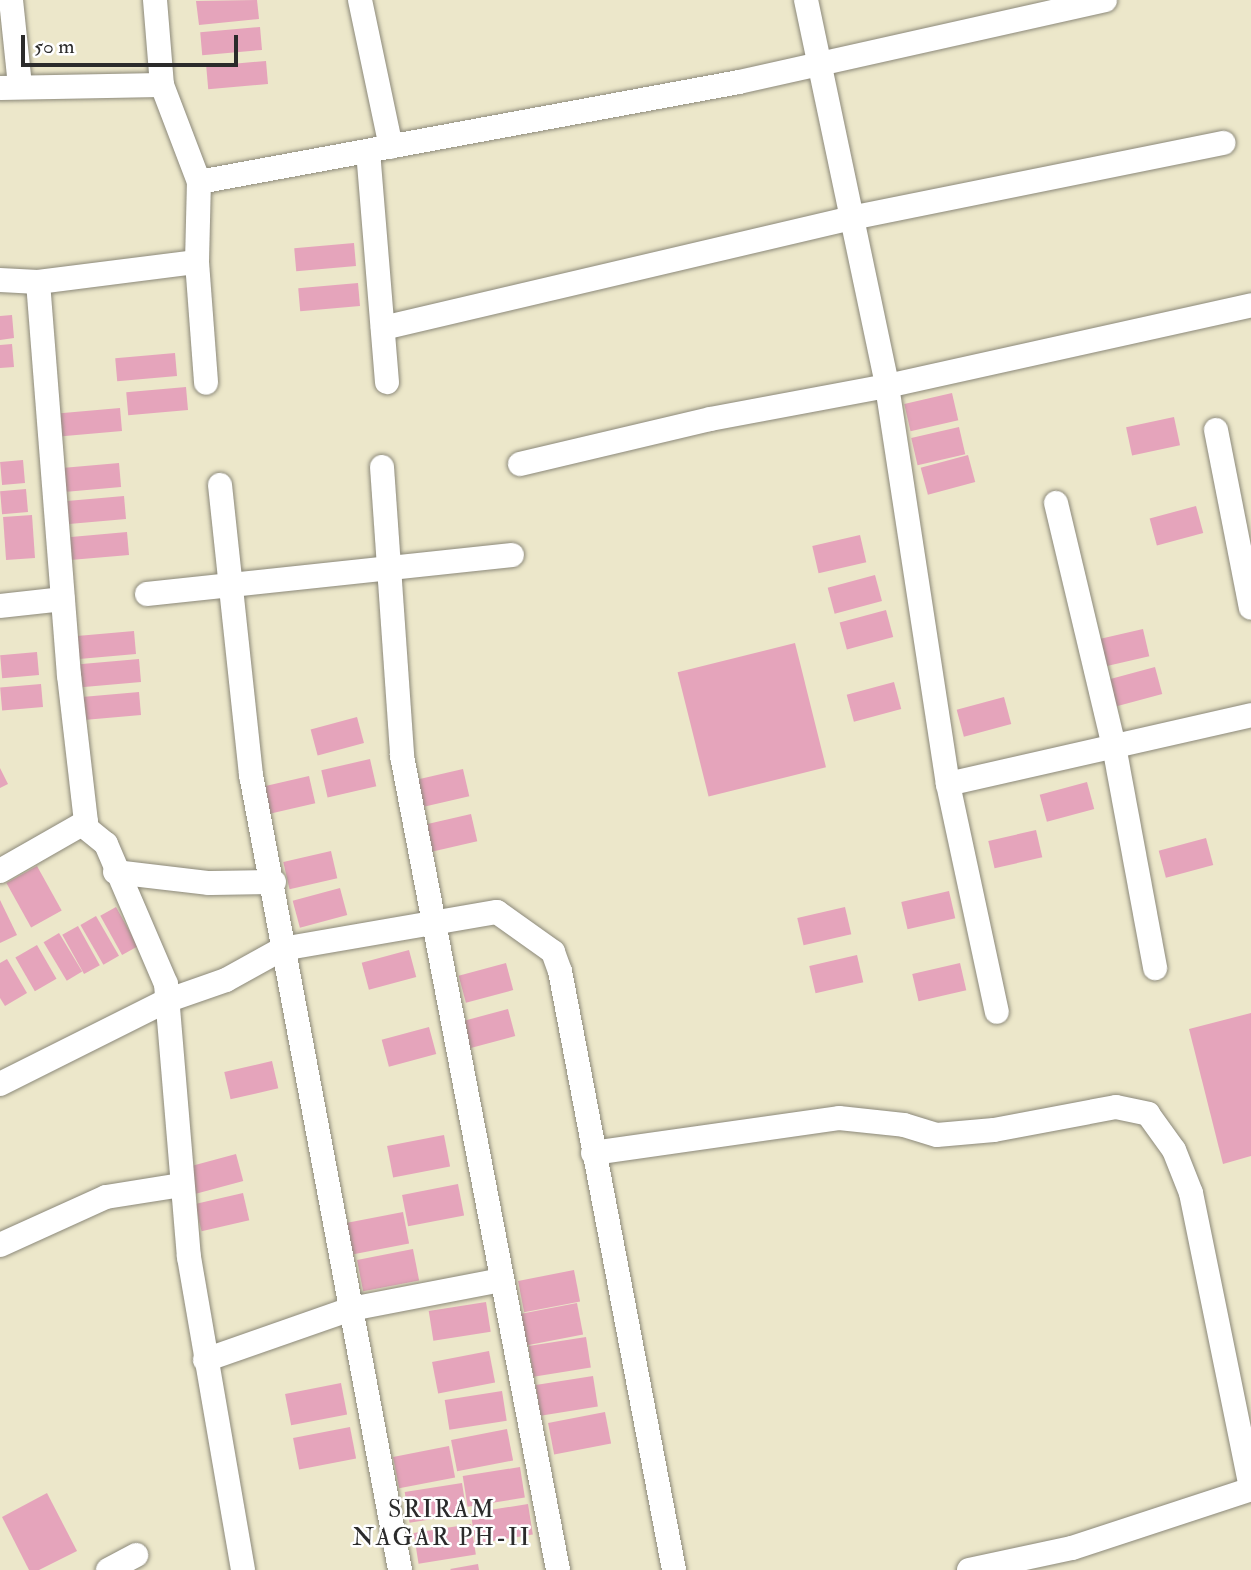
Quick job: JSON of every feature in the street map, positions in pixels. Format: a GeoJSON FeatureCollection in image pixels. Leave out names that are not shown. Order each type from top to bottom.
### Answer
{"type":"FeatureCollection","features":[{"type":"Feature","properties":{"kind":"street"},"geometry":{"type":"LineString","coordinates":[[11,0],[10,87],[162,85]]}},
{"type":"Feature","properties":{"kind":"street"},"geometry":{"type":"LineString","coordinates":[[155,0],[162,85],[200,181],[197,262],[206,383]]}},
{"type":"Feature","properties":{"kind":"street"},"geometry":{"type":"LineString","coordinates":[[360,0],[379,149],[383,328],[387,382]]}},
{"type":"Feature","properties":{"kind":"street"},"geometry":{"type":"LineString","coordinates":[[806,0],[887,386],[948,784],[997,1012]]}},
{"type":"Feature","properties":{"kind":"street"},"geometry":{"type":"LineString","coordinates":[[200,181],[818,65],[1105,0]]}},
{"type":"Feature","properties":{"kind":"street"},"geometry":{"type":"LineString","coordinates":[[383,328],[851,218],[1224,142]]}},
{"type":"Feature","properties":{"kind":"street"},"geometry":{"type":"LineString","coordinates":[[0,280],[38,282],[197,262]]}},
{"type":"Feature","properties":{"kind":"street"},"geometry":{"type":"LineString","coordinates":[[38,282],[63,599],[85,827],[106,844],[115,872],[162,970],[182,1185],[205,1360],[243,1570]]}},
{"type":"Feature","properties":{"kind":"street"},"geometry":{"type":"LineString","coordinates":[[520,464],[710,419],[887,386],[1251,305]]}},
{"type":"Feature","properties":{"kind":"street"},"geometry":{"type":"LineString","coordinates":[[1216,430],[1251,608]]}},
{"type":"Feature","properties":{"kind":"street"},"geometry":{"type":"LineString","coordinates":[[382,467],[402,756],[558,1570]]}},
{"type":"Feature","properties":{"kind":"street"},"geometry":{"type":"LineString","coordinates":[[220,485],[251,775],[274,882],[282,949],[400,1570]]}},
{"type":"Feature","properties":{"kind":"street"},"geometry":{"type":"LineString","coordinates":[[1056,503],[1114,746],[1155,968]]}},
{"type":"Feature","properties":{"kind":"street"},"geometry":{"type":"LineString","coordinates":[[147,594],[512,555]]}},
{"type":"Feature","properties":{"kind":"street"},"geometry":{"type":"LineString","coordinates":[[0,606],[63,599]]}},
{"type":"Feature","properties":{"kind":"street"},"geometry":{"type":"LineString","coordinates":[[948,784],[1251,715]]}},
{"type":"Feature","properties":{"kind":"street"},"geometry":{"type":"LineString","coordinates":[[0,871],[85,827]]}},
{"type":"Feature","properties":{"kind":"street"},"geometry":{"type":"LineString","coordinates":[[115,872],[209,883],[274,882]]}},
{"type":"Feature","properties":{"kind":"street"},"geometry":{"type":"LineString","coordinates":[[0,1083],[166,1001],[226,980],[282,949],[432,921],[497,912],[553,953],[560,971],[674,1570]]}},
{"type":"Feature","properties":{"kind":"street"},"geometry":{"type":"LineString","coordinates":[[593,1153],[839,1118],[904,1125],[937,1135],[994,1130],[1116,1107],[1147,1114],[1174,1150],[1191,1193],[1251,1489],[1072,1548],[970,1570]]}},
{"type":"Feature","properties":{"kind":"street"},"geometry":{"type":"LineString","coordinates":[[0,1245],[106,1197],[182,1185]]}},
{"type":"Feature","properties":{"kind":"street"},"geometry":{"type":"LineString","coordinates":[[205,1360],[351,1309],[501,1280]]}},
{"type":"Feature","properties":{"kind":"street"},"geometry":{"type":"LineString","coordinates":[[108,1570],[136,1555]]}},
{"type":"Feature","properties":{"kind":"building"},"geometry":{"type":"Polygon","coordinates":[[[257,0],[259,19],[199,25],[196,1],[257,0]]]}},
{"type":"Feature","properties":{"kind":"building"},"geometry":{"type":"Polygon","coordinates":[[[260,27],[262,50],[202,55],[200,32],[260,27]]]}},
{"type":"Feature","properties":{"kind":"building"},"geometry":{"type":"Polygon","coordinates":[[[266,61],[268,84],[208,89],[206,66],[266,61]]]}},
{"type":"Feature","properties":{"kind":"building"},"geometry":{"type":"Polygon","coordinates":[[[354,243],[356,266],[296,271],[294,248],[354,243]]]}},
{"type":"Feature","properties":{"kind":"building"},"geometry":{"type":"Polygon","coordinates":[[[358,283],[360,306],[300,311],[298,288],[358,283]]]}},
{"type":"Feature","properties":{"kind":"building"},"geometry":{"type":"Polygon","coordinates":[[[12,315],[14,338],[0,340],[0,316],[12,315]]]}},
{"type":"Feature","properties":{"kind":"building"},"geometry":{"type":"Polygon","coordinates":[[[12,344],[14,367],[0,368],[0,345],[12,344]]]}},
{"type":"Feature","properties":{"kind":"building"},"geometry":{"type":"Polygon","coordinates":[[[175,353],[177,376],[117,381],[115,358],[175,353]]]}},
{"type":"Feature","properties":{"kind":"building"},"geometry":{"type":"Polygon","coordinates":[[[186,387],[188,410],[128,415],[126,392],[186,387]]]}},
{"type":"Feature","properties":{"kind":"building"},"geometry":{"type":"Polygon","coordinates":[[[952,393],[958,420],[911,431],[904,404],[952,393]]]}},
{"type":"Feature","properties":{"kind":"building"},"geometry":{"type":"Polygon","coordinates":[[[120,408],[122,431],[62,436],[60,413],[120,408]]]}},
{"type":"Feature","properties":{"kind":"building"},"geometry":{"type":"Polygon","coordinates":[[[1174,417],[1180,445],[1132,456],[1126,427],[1174,417]]]}},
{"type":"Feature","properties":{"kind":"building"},"geometry":{"type":"Polygon","coordinates":[[[959,427],[965,454],[918,465],[911,438],[959,427]]]}},
{"type":"Feature","properties":{"kind":"building"},"geometry":{"type":"Polygon","coordinates":[[[968,455],[975,482],[928,495],[921,468],[968,455]]]}},
{"type":"Feature","properties":{"kind":"building"},"geometry":{"type":"Polygon","coordinates":[[[23,460],[25,483],[2,485],[0,462],[23,460]]]}},
{"type":"Feature","properties":{"kind":"building"},"geometry":{"type":"Polygon","coordinates":[[[119,463],[121,487],[61,492],[59,468],[119,463]]]}},
{"type":"Feature","properties":{"kind":"building"},"geometry":{"type":"Polygon","coordinates":[[[26,489],[28,512],[2,514],[0,491],[26,489]]]}},
{"type":"Feature","properties":{"kind":"building"},"geometry":{"type":"Polygon","coordinates":[[[124,496],[126,519],[66,524],[64,501],[124,496]]]}},
{"type":"Feature","properties":{"kind":"building"},"geometry":{"type":"Polygon","coordinates":[[[1196,506],[1203,533],[1157,545],[1150,518],[1196,506]]]}},
{"type":"Feature","properties":{"kind":"building"},"geometry":{"type":"Polygon","coordinates":[[[32,515],[35,558],[6,560],[3,517],[32,515]]]}},
{"type":"Feature","properties":{"kind":"building"},"geometry":{"type":"Polygon","coordinates":[[[127,532],[129,555],[70,560],[68,537],[127,532]]]}},
{"type":"Feature","properties":{"kind":"building"},"geometry":{"type":"Polygon","coordinates":[[[860,535],[866,562],[819,573],[812,546],[860,535]]]}},
{"type":"Feature","properties":{"kind":"building"},"geometry":{"type":"Polygon","coordinates":[[[875,575],[882,601],[835,614],[828,588],[875,575]]]}},
{"type":"Feature","properties":{"kind":"building"},"geometry":{"type":"Polygon","coordinates":[[[886,610],[893,637],[847,649],[840,622],[886,610]]]}},
{"type":"Feature","properties":{"kind":"building"},"geometry":{"type":"Polygon","coordinates":[[[1143,629],[1149,656],[1102,667],[1095,640],[1143,629]]]}},
{"type":"Feature","properties":{"kind":"building"},"geometry":{"type":"Polygon","coordinates":[[[134,631],[136,654],[76,659],[74,636],[134,631]]]}},
{"type":"Feature","properties":{"kind":"building"},"geometry":{"type":"Polygon","coordinates":[[[795,643],[826,767],[709,796],[678,672],[795,643]]]}},
{"type":"Feature","properties":{"kind":"building"},"geometry":{"type":"Polygon","coordinates":[[[37,652],[39,675],[2,678],[0,655],[37,652]]]}},
{"type":"Feature","properties":{"kind":"building"},"geometry":{"type":"Polygon","coordinates":[[[139,659],[141,682],[81,687],[79,664],[139,659]]]}},
{"type":"Feature","properties":{"kind":"building"},"geometry":{"type":"Polygon","coordinates":[[[1155,667],[1162,694],[1115,707],[1108,680],[1155,667]]]}},
{"type":"Feature","properties":{"kind":"building"},"geometry":{"type":"Polygon","coordinates":[[[894,682],[901,709],[854,722],[847,695],[894,682]]]}},
{"type":"Feature","properties":{"kind":"building"},"geometry":{"type":"Polygon","coordinates":[[[41,684],[43,707],[2,710],[0,688],[41,684]]]}},
{"type":"Feature","properties":{"kind":"building"},"geometry":{"type":"Polygon","coordinates":[[[139,692],[141,715],[81,720],[79,697],[139,692]]]}},
{"type":"Feature","properties":{"kind":"building"},"geometry":{"type":"Polygon","coordinates":[[[1004,697],[1011,724],[964,737],[957,710],[1004,697]]]}},
{"type":"Feature","properties":{"kind":"building"},"geometry":{"type":"Polygon","coordinates":[[[357,717],[364,743],[318,756],[311,729],[357,717]]]}},
{"type":"Feature","properties":{"kind":"building"},"geometry":{"type":"Polygon","coordinates":[[[370,759],[376,786],[328,798],[321,770],[370,759]]]}},
{"type":"Feature","properties":{"kind":"building"},"geometry":{"type":"Polygon","coordinates":[[[0,768],[8,784],[0,788],[0,768]]]}},
{"type":"Feature","properties":{"kind":"building"},"geometry":{"type":"Polygon","coordinates":[[[463,769],[469,796],[421,808],[414,780],[463,769]]]}},
{"type":"Feature","properties":{"kind":"building"},"geometry":{"type":"Polygon","coordinates":[[[309,776],[315,803],[268,814],[261,787],[309,776]]]}},
{"type":"Feature","properties":{"kind":"building"},"geometry":{"type":"Polygon","coordinates":[[[1087,782],[1094,809],[1047,822],[1040,795],[1087,782]]]}},
{"type":"Feature","properties":{"kind":"building"},"geometry":{"type":"Polygon","coordinates":[[[471,814],[477,841],[430,852],[423,825],[471,814]]]}},
{"type":"Feature","properties":{"kind":"building"},"geometry":{"type":"Polygon","coordinates":[[[1036,830],[1042,857],[995,868],[988,841],[1036,830]]]}},
{"type":"Feature","properties":{"kind":"building"},"geometry":{"type":"Polygon","coordinates":[[[1206,838],[1213,865],[1166,878],[1159,851],[1206,838]]]}},
{"type":"Feature","properties":{"kind":"building"},"geometry":{"type":"Polygon","coordinates":[[[331,851],[337,878],[290,889],[283,862],[331,851]]]}},
{"type":"Feature","properties":{"kind":"building"},"geometry":{"type":"Polygon","coordinates":[[[37,866],[62,911],[31,928],[6,883],[37,866]]]}},
{"type":"Feature","properties":{"kind":"building"},"geometry":{"type":"Polygon","coordinates":[[[340,888],[347,915],[300,928],[293,901],[340,888]]]}},
{"type":"Feature","properties":{"kind":"building"},"geometry":{"type":"Polygon","coordinates":[[[949,891],[955,918],[908,929],[901,902],[949,891]]]}},
{"type":"Feature","properties":{"kind":"building"},"geometry":{"type":"Polygon","coordinates":[[[0,900],[17,935],[0,943],[0,900]]]}},
{"type":"Feature","properties":{"kind":"building"},"geometry":{"type":"Polygon","coordinates":[[[116,907],[138,946],[122,955],[100,916],[116,907]]]}},
{"type":"Feature","properties":{"kind":"building"},"geometry":{"type":"Polygon","coordinates":[[[845,907],[851,934],[804,945],[797,918],[845,907]]]}},
{"type":"Feature","properties":{"kind":"building"},"geometry":{"type":"Polygon","coordinates":[[[96,916],[119,956],[103,965],[80,925],[96,916]]]}},
{"type":"Feature","properties":{"kind":"building"},"geometry":{"type":"Polygon","coordinates":[[[78,926],[100,965],[84,974],[62,935],[78,926]]]}},
{"type":"Feature","properties":{"kind":"building"},"geometry":{"type":"Polygon","coordinates":[[[59,933],[82,972],[67,981],[44,942],[59,933]]]}},
{"type":"Feature","properties":{"kind":"building"},"geometry":{"type":"Polygon","coordinates":[[[37,945],[56,979],[35,991],[15,958],[37,945]]]}},
{"type":"Feature","properties":{"kind":"building"},"geometry":{"type":"Polygon","coordinates":[[[409,950],[416,977],[369,990],[362,963],[409,950]]]}},
{"type":"Feature","properties":{"kind":"building"},"geometry":{"type":"Polygon","coordinates":[[[857,955],[863,982],[816,993],[809,966],[857,955]]]}},
{"type":"Feature","properties":{"kind":"building"},"geometry":{"type":"Polygon","coordinates":[[[7,959],[27,993],[5,1006],[0,998],[0,963],[7,959]]]}},
{"type":"Feature","properties":{"kind":"building"},"geometry":{"type":"Polygon","coordinates":[[[506,963],[513,990],[466,1003],[459,976],[506,963]]]}},
{"type":"Feature","properties":{"kind":"building"},"geometry":{"type":"Polygon","coordinates":[[[960,963],[966,990],[919,1001],[912,974],[960,963]]]}},
{"type":"Feature","properties":{"kind":"building"},"geometry":{"type":"Polygon","coordinates":[[[508,1009],[515,1036],[469,1048],[462,1021],[508,1009]]]}},
{"type":"Feature","properties":{"kind":"building"},"geometry":{"type":"Polygon","coordinates":[[[1251,1013],[1251,1156],[1223,1164],[1189,1029],[1251,1013]]]}},
{"type":"Feature","properties":{"kind":"building"},"geometry":{"type":"Polygon","coordinates":[[[429,1027],[436,1054],[389,1067],[382,1040],[429,1027]]]}},
{"type":"Feature","properties":{"kind":"building"},"geometry":{"type":"Polygon","coordinates":[[[272,1061],[278,1088],[231,1099],[224,1072],[272,1061]]]}},
{"type":"Feature","properties":{"kind":"building"},"geometry":{"type":"Polygon","coordinates":[[[444,1135],[450,1166],[393,1177],[387,1146],[444,1135]]]}},
{"type":"Feature","properties":{"kind":"building"},"geometry":{"type":"Polygon","coordinates":[[[236,1154],[243,1181],[196,1194],[189,1167],[236,1154]]]}},
{"type":"Feature","properties":{"kind":"building"},"geometry":{"type":"Polygon","coordinates":[[[458,1184],[464,1215],[408,1226],[402,1195],[458,1184]]]}},
{"type":"Feature","properties":{"kind":"building"},"geometry":{"type":"Polygon","coordinates":[[[243,1193],[249,1220],[202,1231],[195,1204],[243,1193]]]}},
{"type":"Feature","properties":{"kind":"building"},"geometry":{"type":"Polygon","coordinates":[[[403,1212],[409,1243],[352,1254],[346,1223],[403,1212]]]}},
{"type":"Feature","properties":{"kind":"building"},"geometry":{"type":"Polygon","coordinates":[[[413,1249],[419,1280],[363,1291],[357,1260],[413,1249]]]}},
{"type":"Feature","properties":{"kind":"building"},"geometry":{"type":"Polygon","coordinates":[[[574,1270],[580,1301],[524,1312],[518,1281],[574,1270]]]}},
{"type":"Feature","properties":{"kind":"building"},"geometry":{"type":"Polygon","coordinates":[[[486,1302],[491,1332],[433,1341],[429,1311],[486,1302]]]}},
{"type":"Feature","properties":{"kind":"building"},"geometry":{"type":"Polygon","coordinates":[[[577,1303],[583,1334],[526,1345],[520,1314],[577,1303]]]}},
{"type":"Feature","properties":{"kind":"building"},"geometry":{"type":"Polygon","coordinates":[[[586,1337],[591,1368],[534,1377],[529,1346],[586,1337]]]}},
{"type":"Feature","properties":{"kind":"building"},"geometry":{"type":"Polygon","coordinates":[[[489,1351],[495,1382],[438,1393],[432,1362],[489,1351]]]}},
{"type":"Feature","properties":{"kind":"building"},"geometry":{"type":"Polygon","coordinates":[[[593,1376],[598,1407],[541,1416],[536,1385],[593,1376]]]}},
{"type":"Feature","properties":{"kind":"building"},"geometry":{"type":"Polygon","coordinates":[[[341,1383],[347,1414],[291,1425],[285,1394],[341,1383]]]}},
{"type":"Feature","properties":{"kind":"building"},"geometry":{"type":"Polygon","coordinates":[[[502,1391],[507,1421],[449,1430],[445,1400],[502,1391]]]}},
{"type":"Feature","properties":{"kind":"building"},"geometry":{"type":"Polygon","coordinates":[[[605,1412],[611,1443],[554,1454],[548,1423],[605,1412]]]}},
{"type":"Feature","properties":{"kind":"building"},"geometry":{"type":"Polygon","coordinates":[[[350,1427],[356,1458],[299,1469],[293,1438],[350,1427]]]}},
{"type":"Feature","properties":{"kind":"building"},"geometry":{"type":"Polygon","coordinates":[[[507,1429],[513,1460],[457,1471],[451,1440],[507,1429]]]}},
{"type":"Feature","properties":{"kind":"building"},"geometry":{"type":"Polygon","coordinates":[[[449,1446],[455,1477],[399,1488],[393,1457],[449,1446]]]}},
{"type":"Feature","properties":{"kind":"building"},"geometry":{"type":"Polygon","coordinates":[[[520,1467],[525,1498],[468,1507],[463,1476],[520,1467]]]}},
{"type":"Feature","properties":{"kind":"building"},"geometry":{"type":"Polygon","coordinates":[[[462,1483],[467,1514],[410,1523],[405,1492],[462,1483]]]}},
{"type":"Feature","properties":{"kind":"building"},"geometry":{"type":"Polygon","coordinates":[[[47,1493],[77,1551],[39,1570],[29,1570],[2,1517],[47,1493]]]}},
{"type":"Feature","properties":{"kind":"building"},"geometry":{"type":"Polygon","coordinates":[[[528,1504],[533,1535],[476,1544],[471,1513],[528,1504]]]}},
{"type":"Feature","properties":{"kind":"building"},"geometry":{"type":"Polygon","coordinates":[[[471,1524],[476,1555],[419,1564],[414,1533],[471,1524]]]}},
{"type":"Feature","properties":{"kind":"building"},"geometry":{"type":"Polygon","coordinates":[[[478,1564],[479,1570],[450,1569],[478,1564]]]}},
{"type":"Feature","properties":{"kind":"district","name":"SRIRAM NAGAR PH-II"},"geometry":{"type":"Point","coordinates":[442,1524]}}]}
